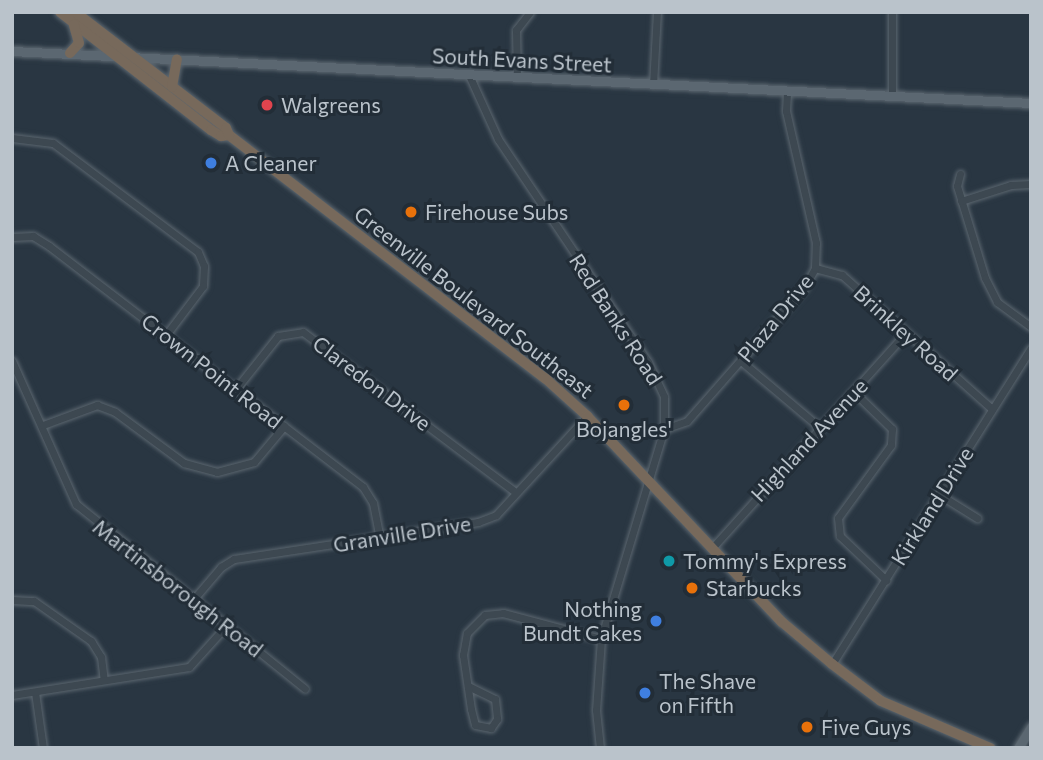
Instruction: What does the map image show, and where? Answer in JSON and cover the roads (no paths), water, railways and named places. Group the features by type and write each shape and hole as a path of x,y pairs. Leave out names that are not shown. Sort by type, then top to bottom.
{"highway":[{"path":"60,12 74,17 131,56 226,128 229,135"},
{"path":"70,53 80,36 74,17"},
{"name":"Greenville Boulevard Southeast","path":"74,17 116,56 211,130 221,136 229,135 545,378 587,416 782,622 832,664 881,701 990,748"},
{"path":"172,87 177,58"}],"main road":[{"name":"South Evans Street","path":"12,51 1031,103"},
{"path":"1018,748 1031,727"}],"street":[{"path":"517,78 516,30 530,12"},
{"path":"653,85 657,12"},
{"path":"892,12 892,95"},
{"name":"Red Banks Road","path":"469,75 498,139 654,372 664,397 664,429 601,639 596,710 600,748"},
{"name":"Plaza Drive","path":"664,429 687,421 804,288 815,268 816,243 786,111 787,91"},
{"path":"12,138 54,143 198,252 204,266 203,286 166,335"},
{"path":"960,174 961,201 997,302 1031,327"},
{"path":"961,201 1011,185 1031,184"},
{"name":"Crown Point Road","path":"12,237 33,236 49,246 363,487 373,503 380,538"},
{"name":"Brinkley Road","path":"815,268 842,275 992,409"},
{"name":"Claredon Drive","path":"235,390 278,336 303,332 514,492"},
{"name":"Highland Avenue","path":"713,547 905,334"},
{"name":"Kirkland Drive","path":"832,664 1031,348"},
{"path":"741,361 819,427"},
{"name":"Martinsborough Road","path":"13,362 76,504 192,601 304,689"},
{"path":"854,392 892,429 891,445 838,518 840,536 886,580"},
{"path":"43,425 97,405 115,412 184,463 217,472 254,462 284,426"},
{"name":"Granville Drive","path":"192,601 221,567 234,559 478,522 496,515 514,492 587,416"},
{"path":"940,495 977,518"},
{"path":"12,600 34,601 91,642 101,657 104,680"},
{"path":"468,687 495,699 497,719 491,728 475,724 468,687 463,643 472,626 485,615 503,613 601,639"},
{"path":"12,695 189,667 226,626"},
{"path":"34,692 43,748"}],"place":[{"name":"Walgreens","path":"267,105"},
{"name":"A Cleaner","path":"211,163"},
{"name":"Firehouse Subs","path":"411,212"},
{"name":"Bojangles'","path":"624,405"},
{"name":"Tommy's Express","path":"669,561"},
{"name":"Starbucks","path":"692,588"},
{"name":"Nothing Bundt Cakes","path":"656,621"},
{"name":"The Shave on Fifth","path":"645,693"},
{"name":"Five Guys","path":"807,727"}]}
